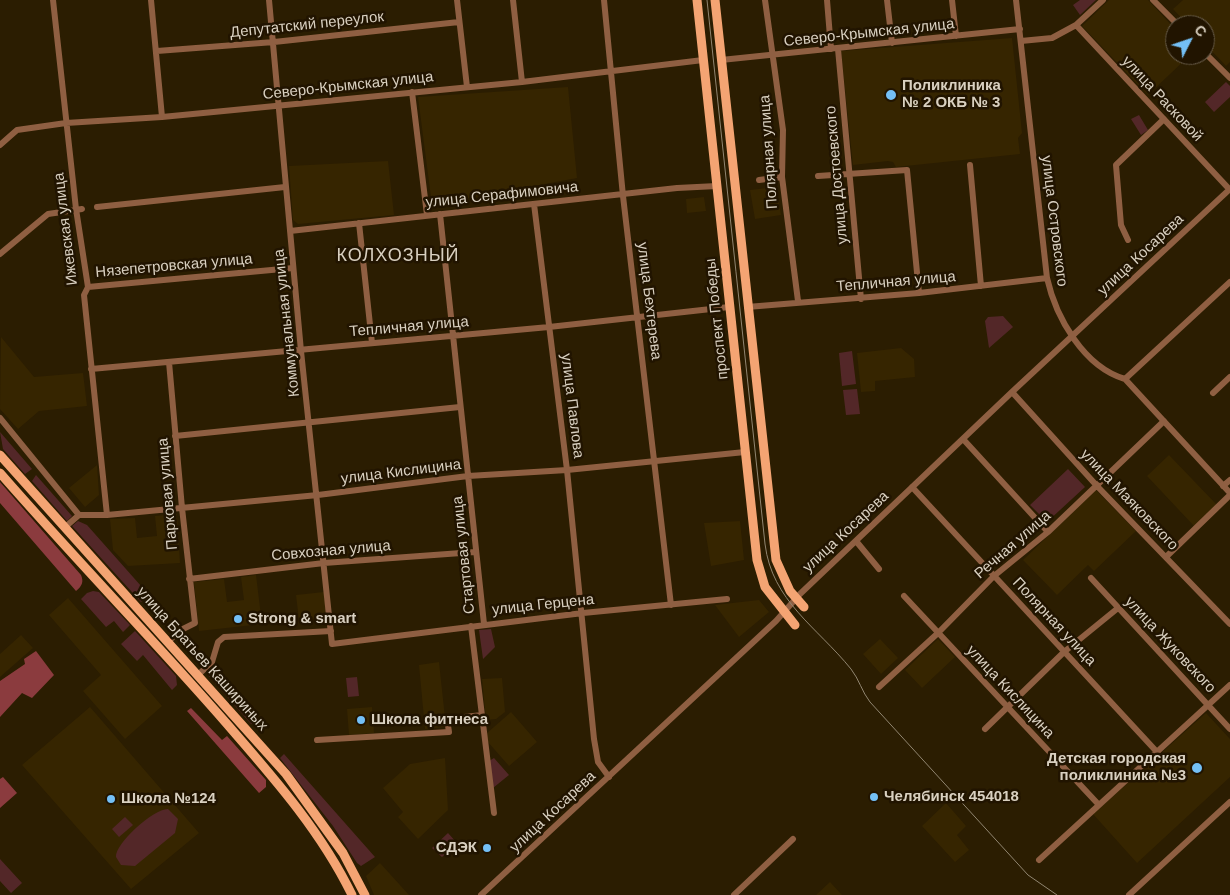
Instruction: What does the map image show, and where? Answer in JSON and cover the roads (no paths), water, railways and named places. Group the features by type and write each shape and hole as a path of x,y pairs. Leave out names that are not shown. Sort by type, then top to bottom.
{"main road":[{"name":"проспект Победы","path":"697,0 759,572 770,595 794,625"},
{"name":"проспект Победы","path":"715,0 776,560 786,583 804,607"},
{"name":"улица Братьев Кашириных","path":"1,455 64,528 169,640 286,774 309,803 343,853 365,895"},
{"name":"улица Братьев Кашириных","path":"0,473 188,680 277,782 317,835 352,895"}],"street":[{"name":"Ижевская улица","path":"53,0 66,123 88,287 84,295 107,515"},
{"path":"151,0 162,116"},
{"name":"Коммунальная улица","path":"269,0 285,187 332,644"},
{"path":"457,0 466,87"},
{"path":"513,0 522,82"},
{"name":"улица Бехтерева","path":"604,0 623,196 671,605"},
{"name":"Полярная улица","path":"765,0 783,130 782,177 798,301"},
{"name":"улица Достоевского","path":"826,0 835,49 860,299"},
{"path":"887,0 892,43"},
{"path":"952,0 956,36"},
{"name":"улица Островского","path":"1016,0 1047,278 1060,318 1098,365 1112,375 1125,379 1230,494"},
{"path":"1021,41 1052,38 1076,25 1103,0"},
{"path":"1154,0 1168,15"},
{"name":"Депутатский переулок","path":"157,51 274,42 459,22"},
{"name":"улица Расковой","path":"1076,25 1230,190"},
{"name":"Северо-Крымская улица","path":"721,60 1020,29"},
{"name":"Северо-Крымская улица","path":"0,145 17,130 66,123 279,106 522,82 610,73 703,60"},
{"path":"1215,63 1230,78"},
{"path":"412,92 427,216"},
{"path":"1128,240 1121,225 1116,165 1164,119"},
{"path":"970,165 981,286"},
{"path":"818,176 907,170 919,293"},
{"path":"759,180 782,177"},
{"name":"улица Серафимовича","path":"290,230 623,196 677,188 717,186"},
{"path":"97,207 285,187"},
{"name":"улица Косарева","path":"482,895 783,612 1012,392 1230,190"},
{"name":"улица Павлова","path":"534,204 568,470 594,739 598,762 609,777"},
{"path":"0,254 48,214 79,209"},
{"name":"Стартовая улица","path":"440,214 484,624"},
{"path":"359,223 372,343"},
{"name":"Нязепетровская улица","path":"88,287 293,268"},
{"name":"Тепличная улица","path":"747,306 798,301 860,299 1047,278"},
{"path":"1125,379 1230,282"},
{"name":"Тепличная улица","path":"91,369 549,327 729,307"},
{"name":"Парковая улица","path":"169,362 189,579 195,623 179,631 169,640"},
{"path":"1213,393 1230,377"},
{"name":"улица Маяковского","path":"1012,392 1097,486 1167,556 1230,624"},
{"path":"176,436 460,407"},
{"path":"0,418 79,515 64,528"},
{"name":"Речная улица","path":"879,687 938,633 994,576 1048,532 1164,421"},
{"path":"963,439 1048,532"},
{"name":"улица Кислицина","path":"79,515 107,515 182,508 318,495 468,476 568,470 745,452"},
{"path":"1223,486 1230,480"},
{"name":"Полярная улица","path":"912,487 1157,752"},
{"path":"1167,556 1230,494"},
{"path":"856,541 879,569"},
{"name":"Совхозная улица","path":"189,579 324,563 475,552"},
{"name":"улица Жуковского","path":"1091,578 1230,729"},
{"name":"улица Кислицина","path":"904,596 1099,805"},
{"name":"улица Герцена","path":"332,644 484,624 727,599"},
{"path":"985,729 1064,652 1118,608"},
{"name":"Стартовая улица","path":"470,626 494,813"},
{"path":"199,674 212,662 218,642 224,637 332,631"},
{"path":"1039,860 1230,685"},
{"path":"317,740 449,732 447,719 482,715"},
{"path":"1128,895 1230,802"},
{"path":"734,895 793,839"}],"tram line":[{"path":"707,0 765,544 769,564 786,598 851,669 870,702 1028,875 1057,895"}],"place":[{"name":"Поликлиника № 2 ОКБ № 3","path":"891,95"},
{"name":"Strong & smart","path":"238,619"},
{"name":"Школа фитнеса","path":"361,720"},
{"name":"Детская городская поликлиника №3","path":"1197,768"},
{"name":"Челябинск 454018","path":"874,797"},
{"name":"Школа №124","path":"111,799"},
{"name":"СДЭК","path":"487,848"}],"district":[{"name":"КОЛХОЗНЫЙ","path":"398,256"}]}
